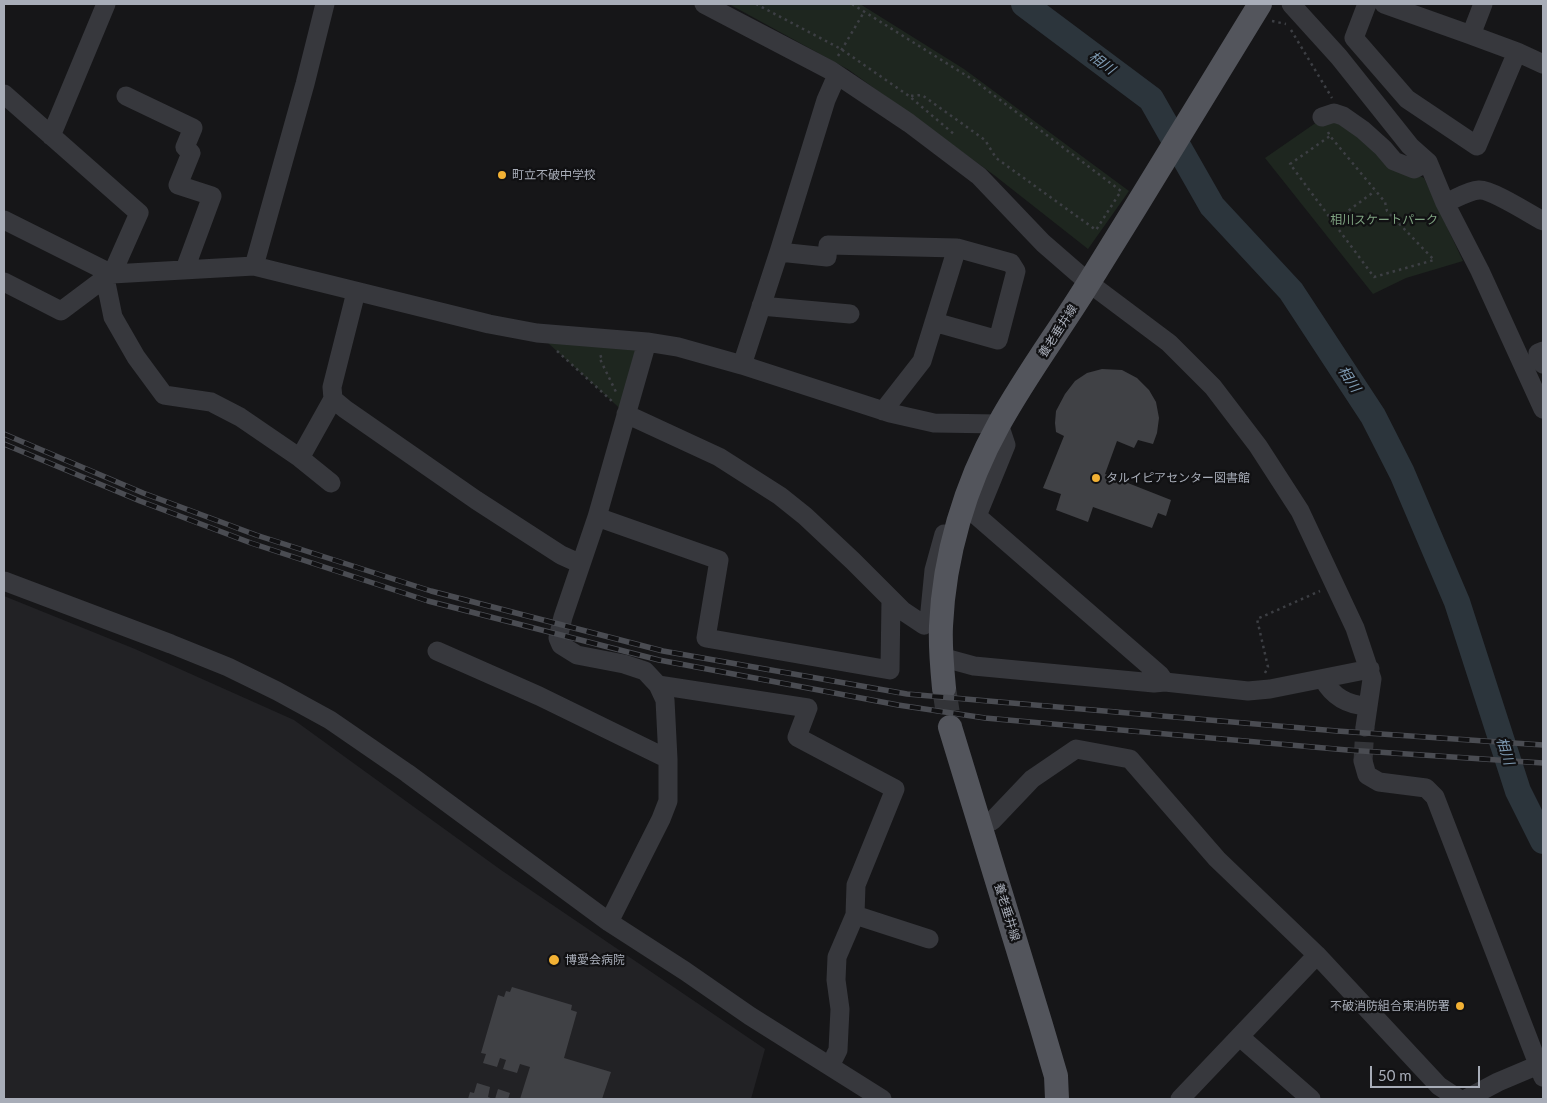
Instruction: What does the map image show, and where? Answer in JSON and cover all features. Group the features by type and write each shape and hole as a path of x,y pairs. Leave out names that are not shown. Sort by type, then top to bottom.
{"main road":[{"name":"養老垂井線","path":"944,688 941,627 944,591 957,526 983,456 999,424 1260,13"},
{"name":"養老垂井線","path":"950,727 1056,1076 1057,1099"}],"street":[{"path":"51,136 106,4"},
{"path":"254,266 305,84 325,4"},
{"path":"704,4 837,75 909,123 979,176 1043,243 1089,283 1169,343 1213,387 1258,446 1300,511 1355,628 1372,679 1365,727"},
{"path":"1291,4 1339,57 1410,146 1428,162 1445,203 1480,270 1543,409"},
{"path":"1367,4 1354,38 1407,99 1477,146 1517,52"},
{"path":"1384,4 1517,52 1543,64"},
{"path":"1471,35 1483,4"},
{"path":"742,365 826,100 837,75"},
{"path":"4,94 139,213 109,276 61,311 4,282"},
{"path":"126,96 193,128 185,148 191,153 178,185 212,196 185,269"},
{"path":"1329,116 1343,116 1363,130 1401,166 1414,170 1428,162"},
{"path":"1445,203 1480,190 1495,195 1543,222"},
{"path":"4,220 109,276 185,269 254,266 489,324 537,333 647,342 678,347 742,365 883,411 934,423 999,424 1006,445 977,516 1160,675 1165,682"},
{"path":"779,252 827,257 828,245 957,248 1011,263 1016,271 998,340 934,322"},
{"path":"883,411 922,362 957,248"},
{"path":"109,276 113,317 136,357 164,395 211,402 240,418 300,458 332,483"},
{"path":"300,458 333,399 332,387 356,292"},
{"path":"761,306 850,314"},
{"path":"609,922 661,819 668,801 665,700 658,685 645,671 624,664 578,655 561,644 558,638 597,516 647,342"},
{"path":"1543,351 1538,353 1543,364"},
{"path":"333,399 476,500 561,555 581,564"},
{"path":"626,414 719,457 780,496 805,516 904,611 924,625 929,621 934,570 948,517"},
{"path":"597,516 719,560 706,638 890,670 892,599"},
{"path":"4,581 228,667 330,720 407,773 609,922 750,1016 882,1099"},
{"path":"437,651 539,696 668,759"},
{"path":"941,657 974,666 1248,691 1323,680 1370,669"},
{"path":"1323,680 1328,688 1346,702 1352,705 1367,706"},
{"path":"658,685 808,708 798,736 895,789 856,885 855,915 837,957 836,980 840,1009 838,1050 830,1066"},
{"path":"992,821 1032,779 1076,749 1130,759 1217,859 1317,956 1439,1086 1459,1099"},
{"path":"1363,760 1367,775 1379,782 1426,788 1435,797 1541,1068 1498,1082 1466,1099"},
{"path":"855,915 929,939"},
{"path":"1180,1099 1317,956"},
{"path":"1240,1037 1311,1099"}],"path":[{"path":"756,4 842,50 909,96 922,95 985,140 996,158 1096,230 1121,191 974,81 852,4"},
{"path":"842,50 864,12"},
{"path":"1260,13 1287,25 1334,102 1329,116 1330,136 1385,202 1387,211 1434,260 1374,277 1290,164 1330,136"},
{"path":"1333,222 1375,191"},
{"path":"537,333 626,414"},
{"path":"609,354 599,357 626,414"},
{"path":"1266,689 1264,675 1268,667 1257,619 1324,590"}],"shaded area":[{"path":"4,596 135,649 294,720 501,870 765,1049 751,1099 4,1099"}],"green space":[{"path":"729,4 860,4 964,69 1129,191 1088,249 994,175 849,70"},
{"name":"相川スケートパーク","path":"1317,122 1341,123 1393,163 1424,178 1463,261 1406,278 1373,294 1265,158"},
{"path":"537,333 647,342 626,414"}],"building":[{"path":"1102,369 1122,370 1137,378 1149,390 1156,402 1159,418 1153,444 1138,440 1134,448 1117,441 1105,474 1171,500 1166,516 1158,513 1152,528 1093,507 1088,522 1056,510 1061,494 1043,488 1064,436 1056,432 1056,411 1075,381 1087,373"},
{"path":"512,987 572,1005 571,1010 577,1012 564,1058 611,1072 602,1099 520,1099 530,1067 520,1064 517,1073 503,1069 506,1060 500,1058 497,1067 483,1063 486,1054 481,1053 498,995 504,997 506,991 510,992"},
{"path":"477,1083 490,1087 488,1097 493,1099 468,1099 470,1092 474,1093"},
{"path":"498,1089 510,1093 508,1099 495,1099"}],"waterway":[{"name":"相川","path":"1024,4 1151,99 1212,206 1291,291 1373,416 1402,473 1457,602 1518,791 1543,841"}],"tunnel":[{"path":"944,688 950,727"},
{"path":"1363,761 1365,727"}],"railway":[{"path":"4,434 143,493 256,535 431,591 663,651 907,694 1337,731 1543,745"},
{"path":"4,444 140,501 251,543 428,601 659,660 898,705 985,718 1347,750 1543,763"}],"place":[{"name":"町立不破中学校","path":"502,175"},
{"name":"タルイピアセンター図書館","path":"1096,478"},
{"name":"博愛会病院","path":"554,960"},
{"name":"不破消防組合東消防署","path":"1460,1006"}]}
